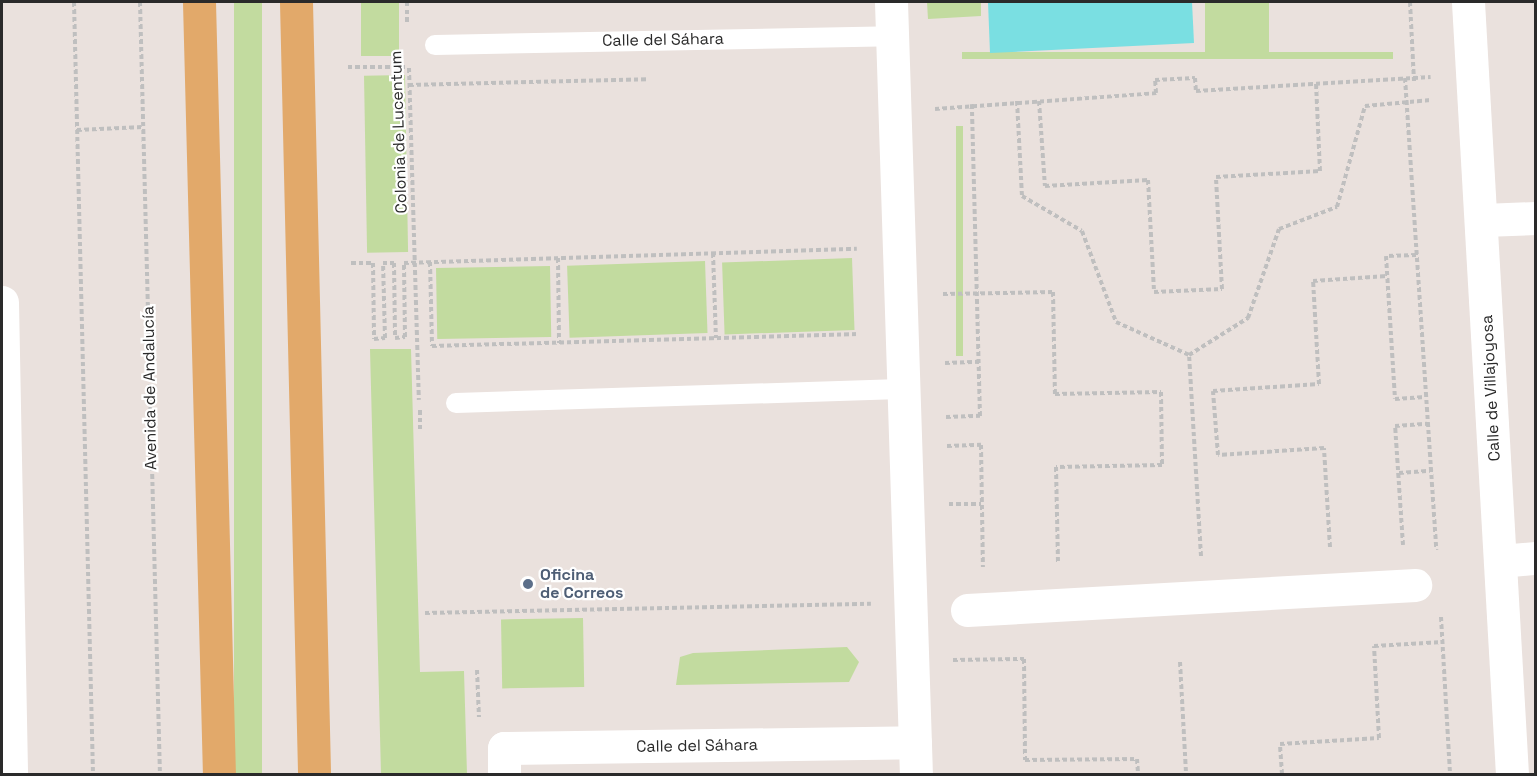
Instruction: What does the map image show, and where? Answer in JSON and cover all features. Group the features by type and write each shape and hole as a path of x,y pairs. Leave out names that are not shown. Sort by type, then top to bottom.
{"main road":[{"path":"199,2 219,774"},
{"path":"296,2 314,774"}],"street":[{"path":"891,2 901,389 916,774"},
{"name":"Calle de Villajoyosa","path":"1468,2 1483,220 1512,774"},
{"path":"1483,220 1536,218"},
{"path":"2,302 11,774"},
{"path":"1500,561 1536,558"},
{"path":"967,610 1426,573"},
{"name":"Calle del Sáhara","path":"504,774 504,748 915,742"}],"lane":[{"name":"Calle del Sáhara","path":"435,45 892,36"},
{"path":"456,403 901,389"}],"path":[{"path":"74,2 93,774"},
{"name":"Avenida de Andalucía","path":"140,2 160,774"},
{"name":"Colonia de Lucentum","path":"406,2 408,34"},
{"path":"1410,2 1414,80"},
{"name":"Colonia de Lucentum","path":"408,56 420,429"},
{"path":"348,67 409,67"},
{"path":"926,109 1156,93 1155,80 1195,78 1196,91 1316,82 1405,78 1414,80 1435,77"},
{"path":"1405,78 1430,471 1426,573"},
{"path":"409,85 657,79"},
{"path":"1039,100 1045,186 1148,180 1154,292 1222,289 1216,177 1320,171 1316,82"},
{"path":"1189,355 1248,318 1279,229 1337,207 1365,106 1474,94"},
{"path":"1017,101 1022,196 1082,231 1116,322 1189,355"},
{"path":"946,417 980,416 972,104"},
{"path":"77,130 143,127"},
{"path":"351,263 373,264 374,339 385,338 383,264 394,263 395,338 405,338 405,263 850,249"},
{"path":"713,253 716,338"},
{"path":"1416,255 1386,256 1387,276 1395,399 1425,397"},
{"path":"558,258 559,343"},
{"path":"430,262 432,346 862,334"},
{"path":"1341,553 1331,553 1324,448 1218,455 1213,391 1319,384 1313,281 1387,276"},
{"path":"942,294 1053,292 1055,394 1161,392 1162,465 1056,467 1058,570 1047,571"},
{"path":"1189,355 1201,560"},
{"path":"944,363 979,362"},
{"path":"1393,549 1404,549 1395,426 1426,424"},
{"path":"946,446 981,445 983,571 993,571"},
{"path":"1399,473 1430,471"},
{"path":"948,504 981,504"},
{"path":"425,613 871,604"},
{"path":"1441,607 1450,774"},
{"path":"1282,774 1280,744 1379,738 1374,646 1443,642"},
{"path":"952,660 1024,659 1025,760 1137,759 1138,774"},
{"path":"1180,662 1186,774"},
{"path":"477,670 478,701"}],"green space":[{"path":"234,2 262,2 262,774 234,774"},
{"path":"361,2 399,2 399,56 361,56"},
{"path":"927,2 981,2 981,16 928,19"},
{"path":"1205,2 1269,2 1269,58 1205,58"},
{"path":"962,52 1393,52 1393,59 962,59"},
{"path":"405,75 408,252 367,253 364,76"},
{"path":"956,126 963,126 963,356 956,356"},
{"path":"852,258 855,330 725,334 722,263"},
{"path":"705,261 708,333 570,338 567,266"},
{"path":"550,266 551,337 437,339 436,268"},
{"path":"370,349 411,349 420,672 464,671 467,774 381,774"},
{"path":"583,618 584,687 502,688 501,619"},
{"path":"847,647 859,662 849,682 676,685 680,657 693,653"}],"water":[{"path":"988,2 1192,2 1194,43 990,53"}],"place":[{"name":"Oficina de Correos","path":"528,584"}]}
